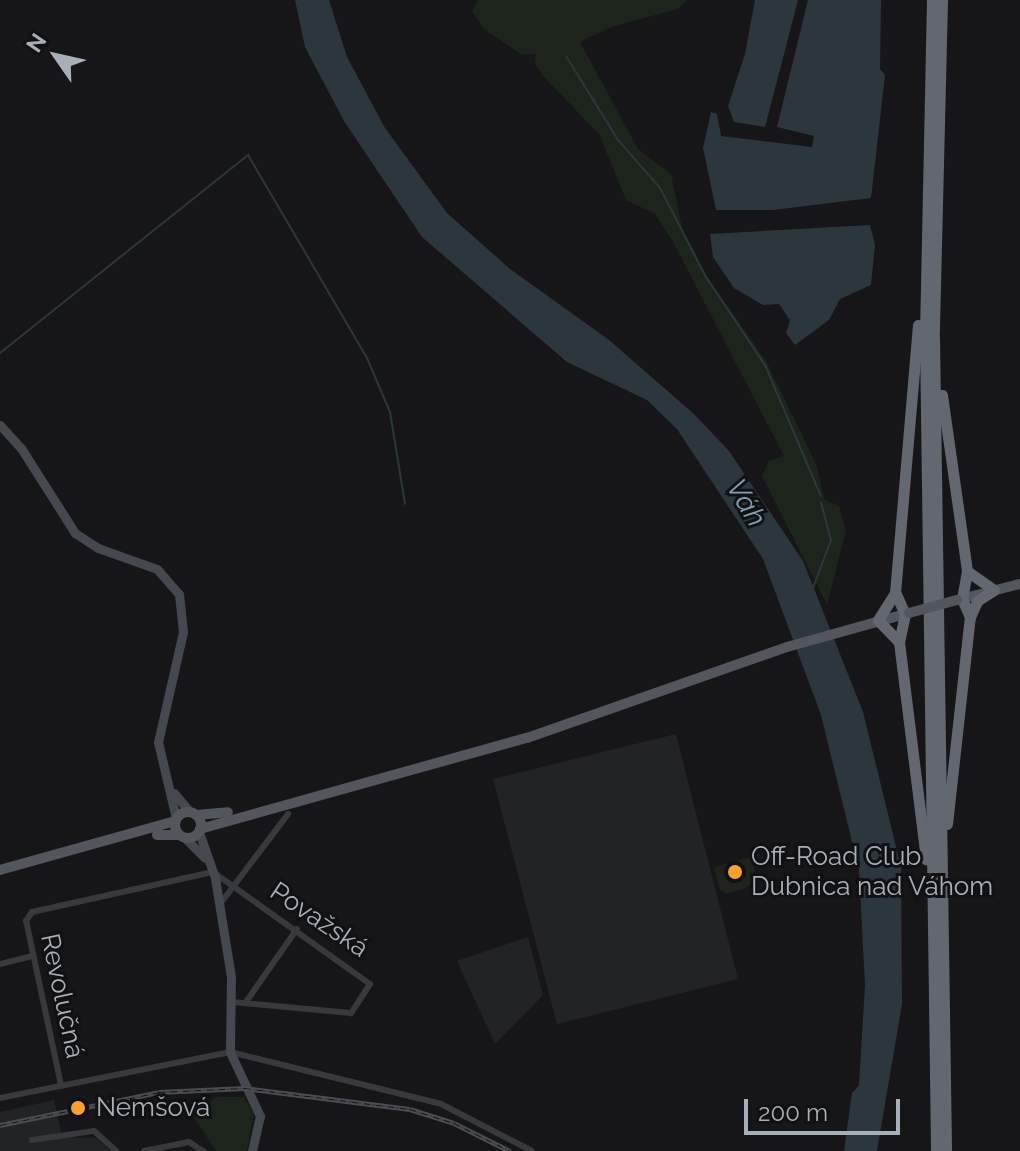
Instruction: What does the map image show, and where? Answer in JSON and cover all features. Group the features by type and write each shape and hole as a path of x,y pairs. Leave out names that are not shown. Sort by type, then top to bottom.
{"highway":[{"path":"932,0 925,277 936,1151"},
{"path":"942,0 934,338 946,1151"},
{"path":"899,642 876,621 895,593 925,277"},
{"path":"934,338 967,571 959,599 970,617"},
{"path":"942,843 970,617 977,601 994,590 967,571"},
{"path":"895,593 907,613 899,642 933,913"}],"main road":[{"path":"0,425 21,448 75,533 98,548 157,569 178,590 183,632 158,736 165,780 182,837 212,869"},
{"path":"38,861 182,837 527,738 876,621 1018,585"},
{"path":"165,780 193,813 212,869 233,1002 230,1052 260,1116 252,1151"},
{"path":"0,870 193,813 359,784"}],"street":[{"path":"220,905 288,814"},
{"name":"Považská","path":"212,869 232,886 367,977 369,990 351,1013 246,1002"},
{"name":"Revolučná","path":"61,1085 27,915 212,869"},
{"path":"233,1002 246,1002 297,929"},
{"path":"0,964 33,956"},
{"path":"0,1098 230,1052 441,1104 532,1151"},
{"path":"32,1140 94,1131 116,1151"},
{"path":"144,1151 189,1142 203,1151"}],"shaded area":[{"path":"478,0 687,0 678,9 611,27 580,42 638,149 671,174 682,228 706,275 766,361 816,464 825,500 839,506 846,530 827,605 762,476 769,461 784,456 672,240 655,214 626,200 599,134 543,76 535,64 536,54 522,55 484,29 472,11"},
{"path":"676,734 738,979 557,1024 493,779"},
{"name":"Off-Road Club Dubnica nad Váhom","path":"751,857 756,878 746,888 726,894 720,890 714,867"},
{"path":"528,937 543,995 495,1044 457,961"},
{"path":"217,1097 244,1097 254,1113 247,1151 216,1151 197,1122 193,1113"},
{"path":"54,1100 62,1137 96,1138 110,1151 0,1151 0,1112"}],"water":[{"name":"Váh","path":"295,0 329,0 347,57 385,128 447,213 510,269 609,340 694,414 729,451 803,561 863,712 901,867 902,1004 877,1151 844,1151 852,1093 859,1085 865,985 859,870 821,715 763,559 677,429 647,400 567,362 422,237 344,121 305,47"},
{"path":"755,0 798,0 765,127 734,122 728,106 745,54"},
{"path":"808,0 881,0 880,69 885,75 871,198 773,210 716,210 703,148 711,112 717,114 721,136 812,147 814,136 777,127"},
{"path":"870,225 875,245 871,285 840,299 829,320 795,345 786,333 790,320 779,304 763,305 734,288 713,257 710,234"}],"waterway":[{"path":"566,56 618,140 660,188 706,277 765,365 821,496"},
{"path":"0,353 248,155 367,358 390,412 405,504"},
{"path":"813,588 831,540 821,502"}],"railway":[{"path":"0,1125 159,1092 245,1088 410,1109 454,1123 510,1151"}],"place":[{"name":"Off-Road Club Dubnica nad Váhom","path":"735,872"},
{"name":"Nemšová","path":"78,1108"}]}
